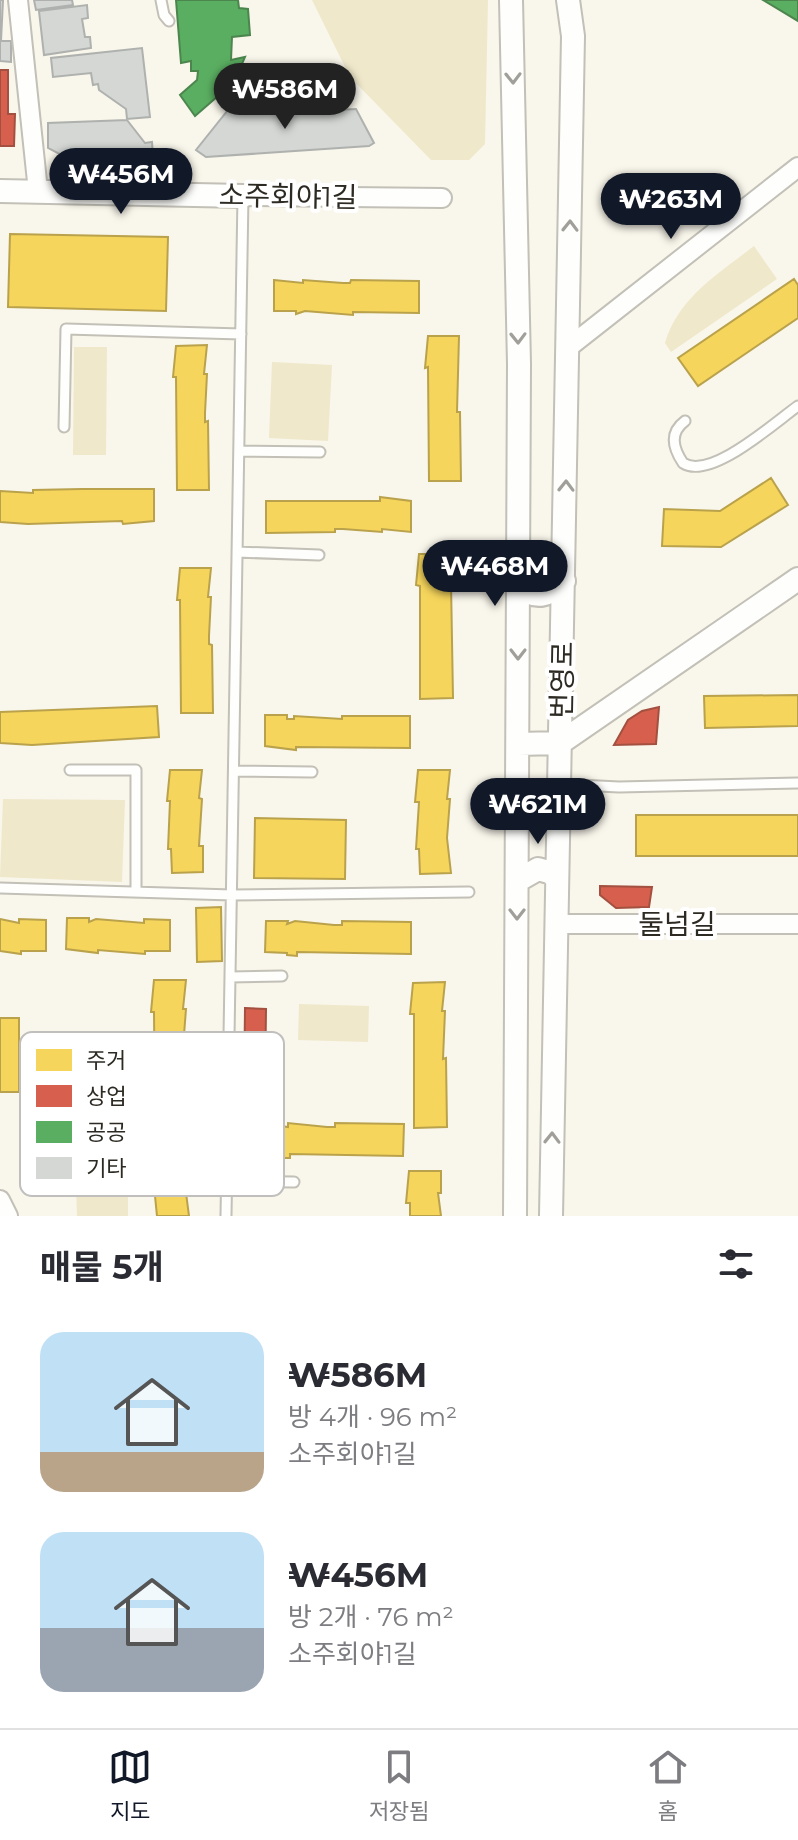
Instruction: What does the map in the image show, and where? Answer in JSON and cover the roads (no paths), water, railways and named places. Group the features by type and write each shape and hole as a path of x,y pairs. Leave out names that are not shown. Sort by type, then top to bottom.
{"street":[{"path":"18,0 38,191"},
{"name":"번영로","path":"511,0 519,364 515,1216"},
{"name":"번영로","path":"551,1216 569,347 573,36 568,0"},
{"path":"569,347 798,167"},
{"name":"소주회야1길","path":"0,191 442,198"},
{"path":"518,744 560,743 798,579"},
{"path":"519,585 530,594 539,596 554,591 564,581"},
{"path":"517,881 538,869 548,871 557,880"},
{"name":"둘넘길","path":"556,924 798,924"},
{"path":"0,1200 8,1216"}],"lane":[{"path":"161,0 164,15 169,21"},
{"path":"229,1032 243,196"},
{"path":"64,427 66,329 241,334"},
{"path":"685,421 674,434 674,444 683,463 699,468 718,462 798,406"},
{"path":"239,451 320,452"},
{"path":"237,552 319,555"},
{"path":"70,770 136,770 136,892"},
{"path":"234,771 312,772"},
{"path":"559,784 619,787 798,783"},
{"path":"0,888 232,895 469,892"},
{"path":"230,977 282,976"},
{"path":"284,1182 294,1182"},
{"path":"226,1216 227,1196"}]}
